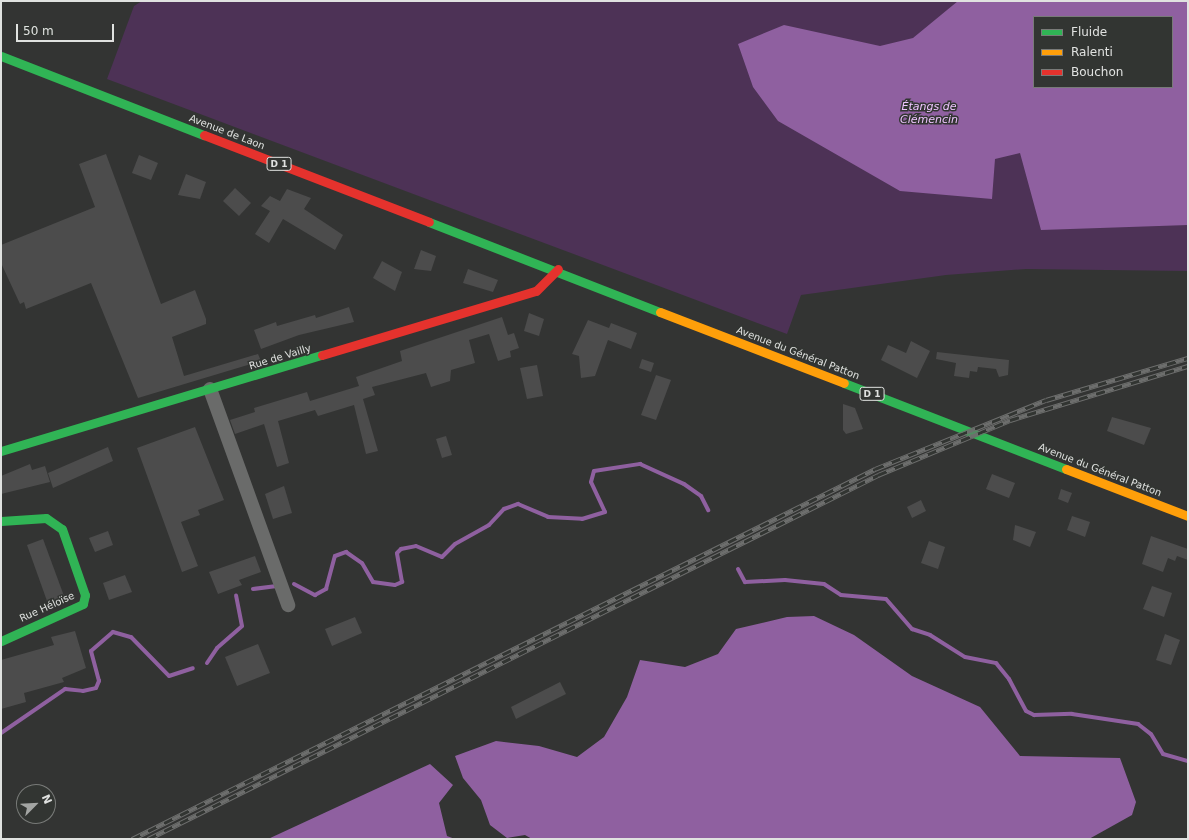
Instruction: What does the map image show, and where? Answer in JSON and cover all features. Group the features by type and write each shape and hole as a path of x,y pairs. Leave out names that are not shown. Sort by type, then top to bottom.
{"main road":[{"name":"Avenue de Laon","path":"1,56 558,269"},
{"name":"Rue de Vailly","path":"1,450 536,291 558,269"},
{"name":"Avenue du Général Patton","path":"558,269 1188,516"},
{"name":"Rue Héloïse","path":"1,521 46,518 62,529 85,595 83,604 1,641"}],"street":[{"path":"210,389 288,605"}],"shaded area":[{"path":"142,1 1188,1 1188,271 1026,269 946,275 801,295 787,334 107,79 134,6"}],"water":[{"name":"Étangs de Clémencin","path":"958,1 1188,1 1188,225 1041,230 1020,153 995,159 992,199 900,191 778,121 753,87 738,44 784,25 880,46 913,38"},
{"path":"814,616 854,635 912,676 980,707 1020,756 1120,758 1136,802 1132,815 1089,839 532,839 525,835 507,838 490,825 481,800 463,778 455,756 496,741 539,746 577,757 604,737 627,697 640,660 685,667 718,654 736,629 787,617"},
{"path":"430,764 453,785 439,803 447,836 455,839 268,839"}],"building":[{"path":"106,154 161,304 195,290 206,319 206,324 172,337 184,376 258,354 261,361 138,398 91,283 26,309 24,302 20,304 1,263 1,245 95,207 79,164"},
{"path":"139,155 158,163 151,180 132,173"},
{"path":"186,174 206,182 200,199 178,195"},
{"path":"235,188 251,203 239,216 223,201"},
{"path":"287,189 311,198 304,209 343,235 335,250 283,219 269,243 255,234 270,211 261,206 270,196 280,201"},
{"path":"421,250 436,256 431,271 414,269"},
{"path":"382,261 402,272 395,291 373,278"},
{"path":"468,269 498,280 493,292 463,283"},
{"path":"349,307 354,322 299,335 261,349 254,330 276,322 277,326 315,315 316,318"},
{"path":"529,313 544,319 539,336 524,331"},
{"path":"502,317 508,335 514,333 519,348 510,351 511,357 498,361 489,334 469,340 475,363 451,370 450,381 431,387 426,373 372,387 375,395 363,399 378,451 366,454 354,405 318,416 315,410 278,421 289,463 277,467 264,424 235,434 230,420 255,412 254,408 307,392 310,401 359,386 356,377 402,361 400,351"},
{"path":"588,320 609,328 611,323 637,333 631,349 608,340 595,376 581,378 579,356 572,354"},
{"path":"911,341 930,351 917,378 881,360 888,345 906,353"},
{"path":"937,352 1009,360 1008,375 999,377 996,369 978,367 977,372 970,371 969,378 954,376 956,363 936,359"},
{"path":"642,359 654,363 651,372 639,368"},
{"path":"537,365 543,396 527,399 520,368"},
{"path":"656,375 671,380 656,420 641,415"},
{"path":"843,404 855,408 863,429 846,434 843,430"},
{"path":"1112,417 1151,428 1144,445 1107,431"},
{"path":"195,427 224,500 198,510 200,515 181,522 198,566 182,572 137,448"},
{"path":"446,436 452,455 442,458 436,439"},
{"path":"108,447 113,461 53,488 48,473"},
{"path":"30,464 32,470 45,466 50,482 1,494 1,476"},
{"path":"992,474 1015,483 1009,498 986,489"},
{"path":"284,486 292,513 273,519 265,494"},
{"path":"1061,489 1072,493 1068,503 1058,499"},
{"path":"921,500 926,511 912,518 907,507"},
{"path":"1072,516 1090,522 1085,537 1067,530"},
{"path":"1015,525 1036,532 1030,547 1013,540"},
{"path":"108,531 113,545 95,552 89,538"},
{"path":"1151,536 1188,549 1188,560 1177,556 1175,561 1168,558 1163,572 1142,564"},
{"path":"43,539 64,596 52,601 47,601 27,545"},
{"path":"929,541 945,547 938,569 921,563"},
{"path":"255,556 261,572 239,580 242,585 218,594 209,572"},
{"path":"125,575 132,592 109,600 103,583"},
{"path":"1152,586 1172,593 1164,617 1143,609"},
{"path":"355,617 362,633 332,646 325,629"},
{"path":"75,631 86,668 62,678 64,682 24,693 26,702 1,709 1,660 54,645 51,637"},
{"path":"1165,634 1180,640 1171,665 1156,660"},
{"path":"258,644 270,673 237,686 225,657"},
{"path":"560,682 566,694 516,719 511,707"}],"waterway":[{"path":"294,584 315,595 326,589 335,556 346,552 362,563 373,582 395,585 402,582 397,553 401,549 416,546 442,557 455,544 489,525 504,509 518,504 548,517 582,519 605,512 591,482 594,471 640,464 684,484 701,496 708,510"},
{"path":"738,569 745,582 785,580 824,584 841,595 886,599 912,629 930,635 965,657 996,663 1009,679 1026,711 1034,715 1072,714 1138,724 1151,734 1163,754 1188,761"},
{"path":"253,589 277,586"},
{"path":"207,663 217,648 242,626 236,596"},
{"path":"1,733 65,689 83,691 96,688 99,681 91,651 113,632 131,637 169,676 193,668"}],"railway":[{"path":"132,839 875,469 1046,400 1188,358"},
{"path":"148,839 878,475 1010,420 1188,366"}],"traffic: fast":[{"path":"1,56 204,135"},
{"path":"429,222 660,312"},
{"path":"1,451 322,355"},
{"path":"844,383 1066,469"},
{"path":"1,521 46,518 62,529 85,595 83,604 1,641"}],"traffic: slow":[{"path":"660,312 844,383"},
{"path":"1066,469 1188,516"}],"traffic: jam":[{"path":"204,135 429,222"},
{"path":"322,355 536,291 558,269"}]}
